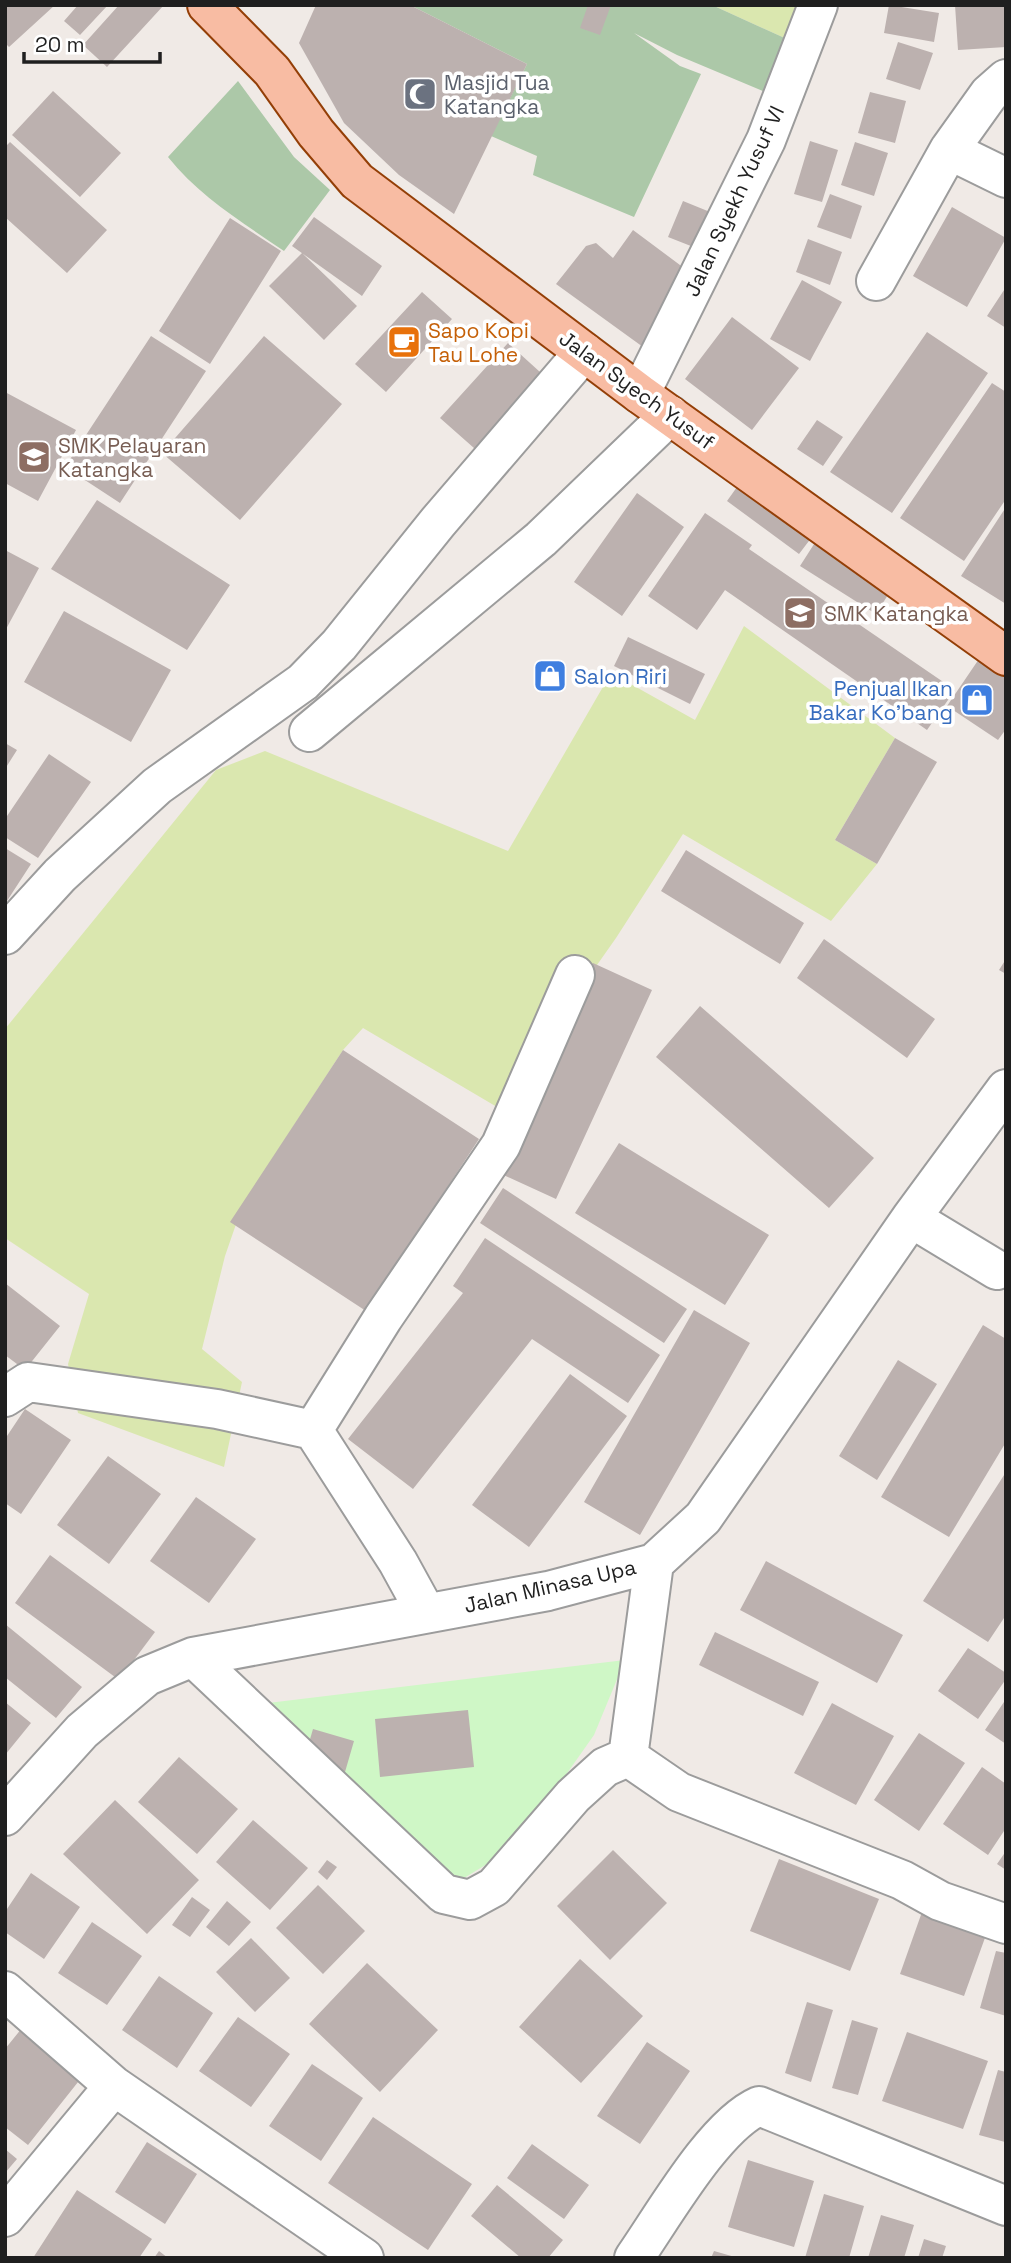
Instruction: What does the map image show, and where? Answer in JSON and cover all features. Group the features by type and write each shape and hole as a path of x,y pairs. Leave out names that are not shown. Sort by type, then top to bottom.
{"main road":[{"name":"Jalan Syech Yusuf","path":"207,5 272,71 316,134 357,181 655,404 1006,656"}],"street":[{"name":"Jalan Syekh Yusuf VI","path":"309,732 541,539 655,404 766,140 818,5"},
{"path":"876,281 948,150 989,94 1006,79"},
{"path":"948,150 1006,178"},
{"path":"5,934 60,875 157,786 303,682 339,645 438,522 584,352"},
{"path":"313,1430 383,1318 501,1145 575,975"},
{"name":"Jalan Minasa Upa","path":"5,1816 82,1731 147,1676 193,1657 548,1591 654,1563 703,1518 911,1218 1006,1089"},
{"path":"911,1218 998,1270"},
{"path":"5,1396 28,1382 217,1409 313,1430 398,1562 426,1614"},
{"path":"628,1757 654,1563"},
{"path":"193,1657 444,1894 470,1900 494,1887 573,1796 605,1768 628,1757"},
{"path":"628,1757 679,1792 902,1880 940,1901 1006,1924"},
{"path":"5,1991 114,2086 364,2258"},
{"path":"5,2217 114,2086"},
{"path":"634,2258 722,2134 741,2114 759,2106 1006,2206"}],"green space":[{"path":"410,5 712,5 789,40 770,94 677,55 634,33 680,66 701,74 634,217 533,175 537,156 491,136 527,64"},
{"path":"712,5 803,5 789,40"},
{"path":"238,81 294,157 330,190 284,251 193,184 168,157"},
{"path":"744,626 895,738 835,840 877,864 831,921 683,834 616,938 497,1107 363,1028 343,1050 243,1204 225,1256 202,1349 242,1382 224,1467 78,1413 68,1364 89,1294 5,1238 5,1029 216,770 265,751 508,851 611,673 695,720"},
{"path":"625,1660 594,1735 515,1847 451,1886 268,1703"}],"building":[{"path":"5,5 55,5 9,47 5,43"},
{"path":"78,5 108,5 80,35 64,21"},
{"path":"119,5 164,5 107,67 83,45"},
{"name":"Masjid Tua Katangka","path":"316,5 410,5 527,64 454,214 399,175 344,123 299,43"},
{"path":"588,5 611,5 600,35 580,28"},
{"path":"889,5 939,13 934,42 884,33"},
{"path":"955,5 1006,5 1006,47 958,50"},
{"path":"898,42 933,53 920,90 886,79"},
{"path":"53,91 121,153 80,197 12,135"},
{"path":"870,92 906,101 895,143 858,133"},
{"path":"810,141 838,150 822,202 794,194"},
{"path":"10,142 107,230 67,273 5,217 5,147"},
{"path":"855,142 888,153 874,196 841,185"},
{"path":"830,194 862,206 851,239 817,227"},
{"path":"683,201 715,214 701,250 668,237"},
{"path":"952,207 1006,238 967,307 913,276"},
{"path":"314,217 382,266 362,296 292,246"},
{"path":"230,218 281,251 210,364 159,331"},
{"path":"633,230 684,268 643,347 556,284 586,246 596,243 613,258"},
{"path":"808,239 842,252 830,285 796,272"},
{"path":"302,253 357,306 324,340 269,286"},
{"path":"802,280 842,302 810,361 770,339"},
{"path":"1006,287 1006,328 987,316"},
{"name":"Sapo Kopi Tau Lohe","path":"422,292 452,319 386,392 355,364"},
{"path":"732,317 799,368 752,430 685,379"},
{"path":"927,332 988,373 892,513 830,472"},
{"path":"151,336 206,371 120,503 65,467"},
{"path":"264,336 342,404 240,520 162,453"},
{"path":"508,343 551,382 483,456 440,418"},
{"path":"992,383 1006,392 1006,499 964,561 900,518"},
{"name":"SMK Pelayaran Katangka","path":"5,392 76,430 38,501 5,483"},
{"path":"817,420 843,437 823,466 797,449"},
{"path":"742,480 815,533 799,554 727,501"},
{"path":"637,493 684,527 622,616 574,582"},
{"path":"97,500 230,585 187,650 51,569"},
{"path":"1006,507 1006,604 961,576"},
{"name":"SMK Katangka","path":"705,513 752,545 749,549 955,690 927,730 725,590 697,630 648,596"},
{"path":"816,541 891,590 876,614 800,566"},
{"path":"5,550 39,568 5,631"},
{"path":"64,611 171,670 131,742 24,682"},
{"path":"628,637 705,674 690,704 614,666"},
{"path":"981,656 1006,673 1006,729 998,740 947,706"},
{"path":"895,738 937,762 877,864 835,840"},
{"path":"5,743 17,750 5,769"},
{"path":"49,754 91,782 38,858 5,837 5,819"},
{"path":"5,848 31,864 5,904"},
{"path":"686,850 804,923 780,964 661,891"},
{"path":"824,939 935,1019 907,1058 797,978"},
{"path":"1006,959 1006,974 999,970"},
{"path":"593,963 652,990 556,1199 497,1172"},
{"path":"700,1006 874,1158 829,1208 656,1057"},
{"path":"343,1050 479,1139 366,1311 230,1222"},
{"path":"619,1143 769,1235 725,1305 575,1213"},
{"path":"503,1188 687,1309 664,1343 480,1223"},
{"path":"485,1238 660,1355 628,1403 532,1339 413,1489 348,1439 463,1293 453,1286"},
{"path":"5,1283 60,1326 25,1370 5,1355"},
{"path":"694,1310 750,1343 640,1535 584,1502"},
{"path":"983,1325 1006,1339 1006,1442 949,1537 881,1497"},
{"path":"898,1360 937,1384 877,1480 839,1456"},
{"path":"570,1374 627,1416 529,1547 472,1505"},
{"path":"25,1409 71,1440 21,1514 5,1503 5,1439"},
{"path":"108,1456 161,1494 109,1564 57,1525"},
{"path":"1006,1472 1006,1615 988,1642 923,1601"},
{"path":"196,1497 256,1539 209,1603 150,1561"},
{"path":"50,1555 155,1632 119,1680 15,1603"},
{"path":"766,1561 903,1635 877,1683 740,1610"},
{"path":"5,1624 82,1687 56,1718 5,1677"},
{"path":"715,1632 819,1682 803,1716 699,1665"},
{"path":"968,1648 1006,1673 1006,1679 978,1719 938,1691"},
{"path":"1006,1699 1006,1744 985,1730"},
{"path":"5,1702 31,1723 5,1755"},
{"path":"832,1703 894,1736 856,1805 794,1773"},
{"path":"468,1710 474,1767 380,1777 375,1719"},
{"path":"313,1729 354,1741 345,1772 304,1760"},
{"path":"919,1733 965,1763 919,1831 874,1800"},
{"path":"179,1757 238,1809 197,1854 138,1802"},
{"path":"982,1767 1006,1784 1006,1828 988,1855 943,1824"},
{"path":"115,1800 199,1880 147,1934 63,1854"},
{"path":"253,1820 308,1868 270,1910 216,1862"},
{"path":"613,1850 667,1903 610,1960 557,1906"},
{"path":"1006,1851 1006,1870 997,1864"},
{"path":"779,1859 879,1899 850,1971 750,1931"},
{"path":"327,1860 337,1867 327,1880 318,1872"},
{"path":"31,1873 80,1907 44,1959 5,1932 5,1912"},
{"path":"318,1885 365,1931 323,1974 276,1928"},
{"path":"192,1897 210,1910 190,1937 172,1925"},
{"path":"227,1901 251,1922 229,1946 206,1927"},
{"path":"922,1912 986,1935 964,1996 900,1974"},
{"path":"92,1922 142,1956 107,2005 58,1973"},
{"path":"251,1938 290,1978 255,2012 216,1972"},
{"path":"996,1951 1006,1953 1006,2016 980,2008"},
{"path":"580,1959 643,2016 581,2083 519,2027"},
{"path":"367,1963 438,2030 380,2092 309,2024"},
{"path":"159,1976 213,2013 177,2068 122,2030"},
{"path":"807,2002 833,2010 811,2082 785,2073"},
{"path":"238,2017 290,2054 251,2107 199,2071"},
{"path":"852,2020 878,2028 858,2095 832,2088"},
{"path":"22,2028 82,2077 28,2145 5,2127 5,2049"},
{"path":"907,2032 988,2061 963,2129 882,2101"},
{"path":"647,2042 690,2071 640,2144 597,2116"},
{"path":"312,2064 363,2098 321,2161 269,2126"},
{"path":"998,2070 1006,2072 1005,2142 979,2135"},
{"path":"373,2117 472,2184 428,2250 328,2183"},
{"path":"147,2142 197,2174 165,2224 115,2192"},
{"path":"532,2144 589,2185 564,2219 507,2178"},
{"path":"5,2149 17,2159 5,2173"},
{"path":"748,2160 814,2181 794,2247 728,2227"},
{"path":"497,2185 563,2240 548,2258 521,2258 471,2216"},
{"path":"77,2190 152,2239 139,2258 33,2258"},
{"path":"824,2194 864,2206 849,2258 805,2258"},
{"path":"881,2215 914,2225 904,2258 868,2258"},
{"path":"924,2239 946,2246 942,2258 918,2258"},
{"path":"159,2251 168,2258 154,2258"},
{"path":"714,2251 735,2257 735,2258 711,2258"}],"place":[{"name":"Masjid Tua Katangka","path":"420,94"},
{"name":"Sapo Kopi Tau Lohe","path":"404,342"},
{"name":"SMK Pelayaran Katangka","path":"34,457"},
{"name":"SMK Katangka","path":"800,613"},
{"name":"Salon Riri","path":"550,676"},
{"name":"Penjual Ikan Bakar Ko'bang","path":"977,700"}]}
